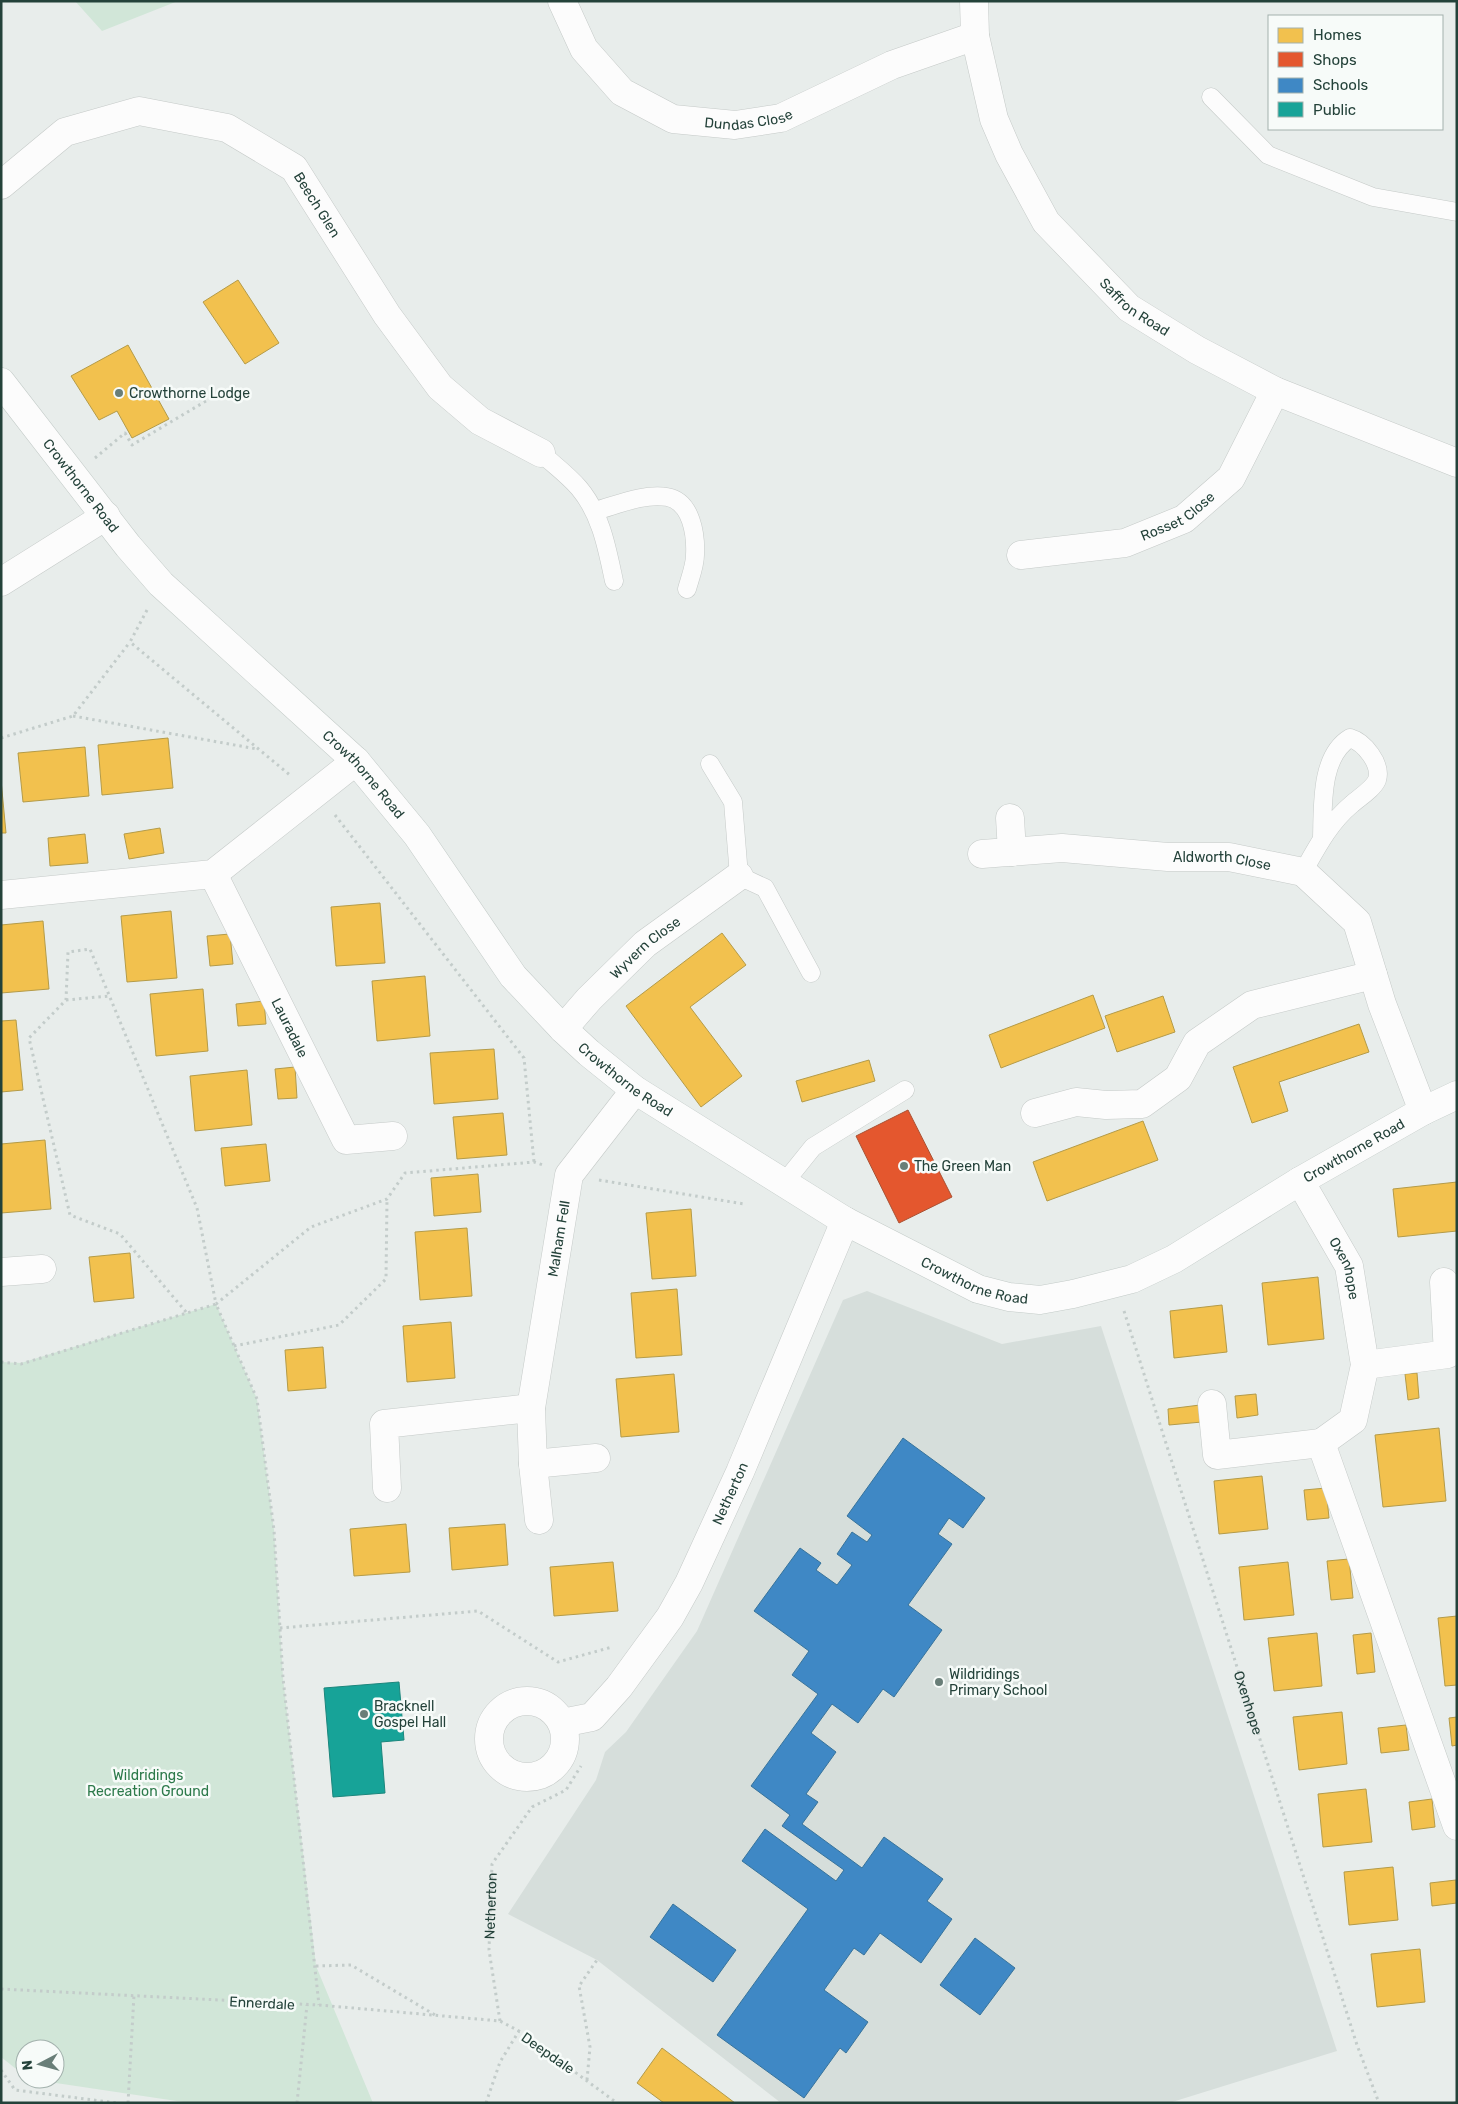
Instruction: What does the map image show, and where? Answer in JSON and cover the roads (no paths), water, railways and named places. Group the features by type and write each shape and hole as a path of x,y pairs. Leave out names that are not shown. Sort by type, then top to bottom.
{"street":[{"name":"Dundas Close","path":"562,1 584,48 622,92 673,119 735,125 781,118 892,65 975,36"},
{"name":"Saffron Road","path":"974,1 975,36 994,119 1010,154 1046,222 1129,308 1197,350 1274,392 1457,462"},
{"name":"Beech Glen","path":"1,185 65,132 139,111 227,128 294,168 387,315 440,388 480,421 541,453"},
{"name":"Crowthorne Road","path":"1,382 161,584 356,761 417,835 513,976 563,1029 635,1090 846,1221 978,1289 1009,1297 1040,1300 1132,1279 1174,1258 1300,1181 1423,1111 1457,1095"},
{"name":"Rosset Close","path":"1022,555 1125,543 1184,519 1232,478 1274,392"},
{"path":"1,582 106,516"},
{"path":"1,895 213,874 356,761"},
{"path":"1010,818 1012,852"},
{"name":"Aldworth Close","path":"982,854 1062,848 1168,857 1229,857 1303,872"},
{"path":"1303,872 1357,922 1382,1004 1423,1111"},
{"name":"Lauradale","path":"213,874 346,1140 393,1136"},
{"name":"Wyvern Close","path":"563,1029 589,999 646,944 739,876"},
{"path":"1035,1113 1076,1102 1106,1105 1142,1104 1178,1078 1197,1043 1252,1005 1373,975"},
{"name":"Malham Fell","path":"539,1520 532,1464 531,1408 569,1175 635,1090"},
{"name":"Oxenhope","path":"1212,1404 1217,1455 1321,1443 1353,1420 1365,1365 1349,1266 1300,1181"},
{"name":"Netherton","path":"562,1723 592,1717 619,1687 670,1617 689,1583 740,1472 846,1221"},
{"path":"1,1272 42,1269"},
{"path":"1365,1365 1448,1354 1444,1282"},
{"path":"386,1488 384,1424 531,1408"},
{"path":"1321,1443 1457,1826"},
{"path":"532,1464 596,1458"}],"lane":[{"path":"1211,97 1268,155 1373,198 1457,212"},
{"path":"541,453 578,488 595,511 614,581"},
{"path":"595,511 642,498 668,497 682,506 693,523 695,556 687,589"},
{"path":"1303,872 1322,838 1341,813 1375,784 1378,777 1375,763 1357,740 1350,738 1338,745 1330,762 1323,809 1322,838"},
{"path":"710,764 733,802 739,876 765,888 811,973"},
{"path":"784,1183 813,1147 905,1090"}],"place":[{"name":"Crowthorne Lodge","path":"119,393"},
{"name":"The Green Man","path":"904,1166"},
{"name":"Wildridings Primary School","path":"939,1682"},
{"name":"Bracknell Gospel Hall","path":"364,1714"}],"park label":[{"name":"Wildridings Recreation Ground","path":"148,1784"}]}
